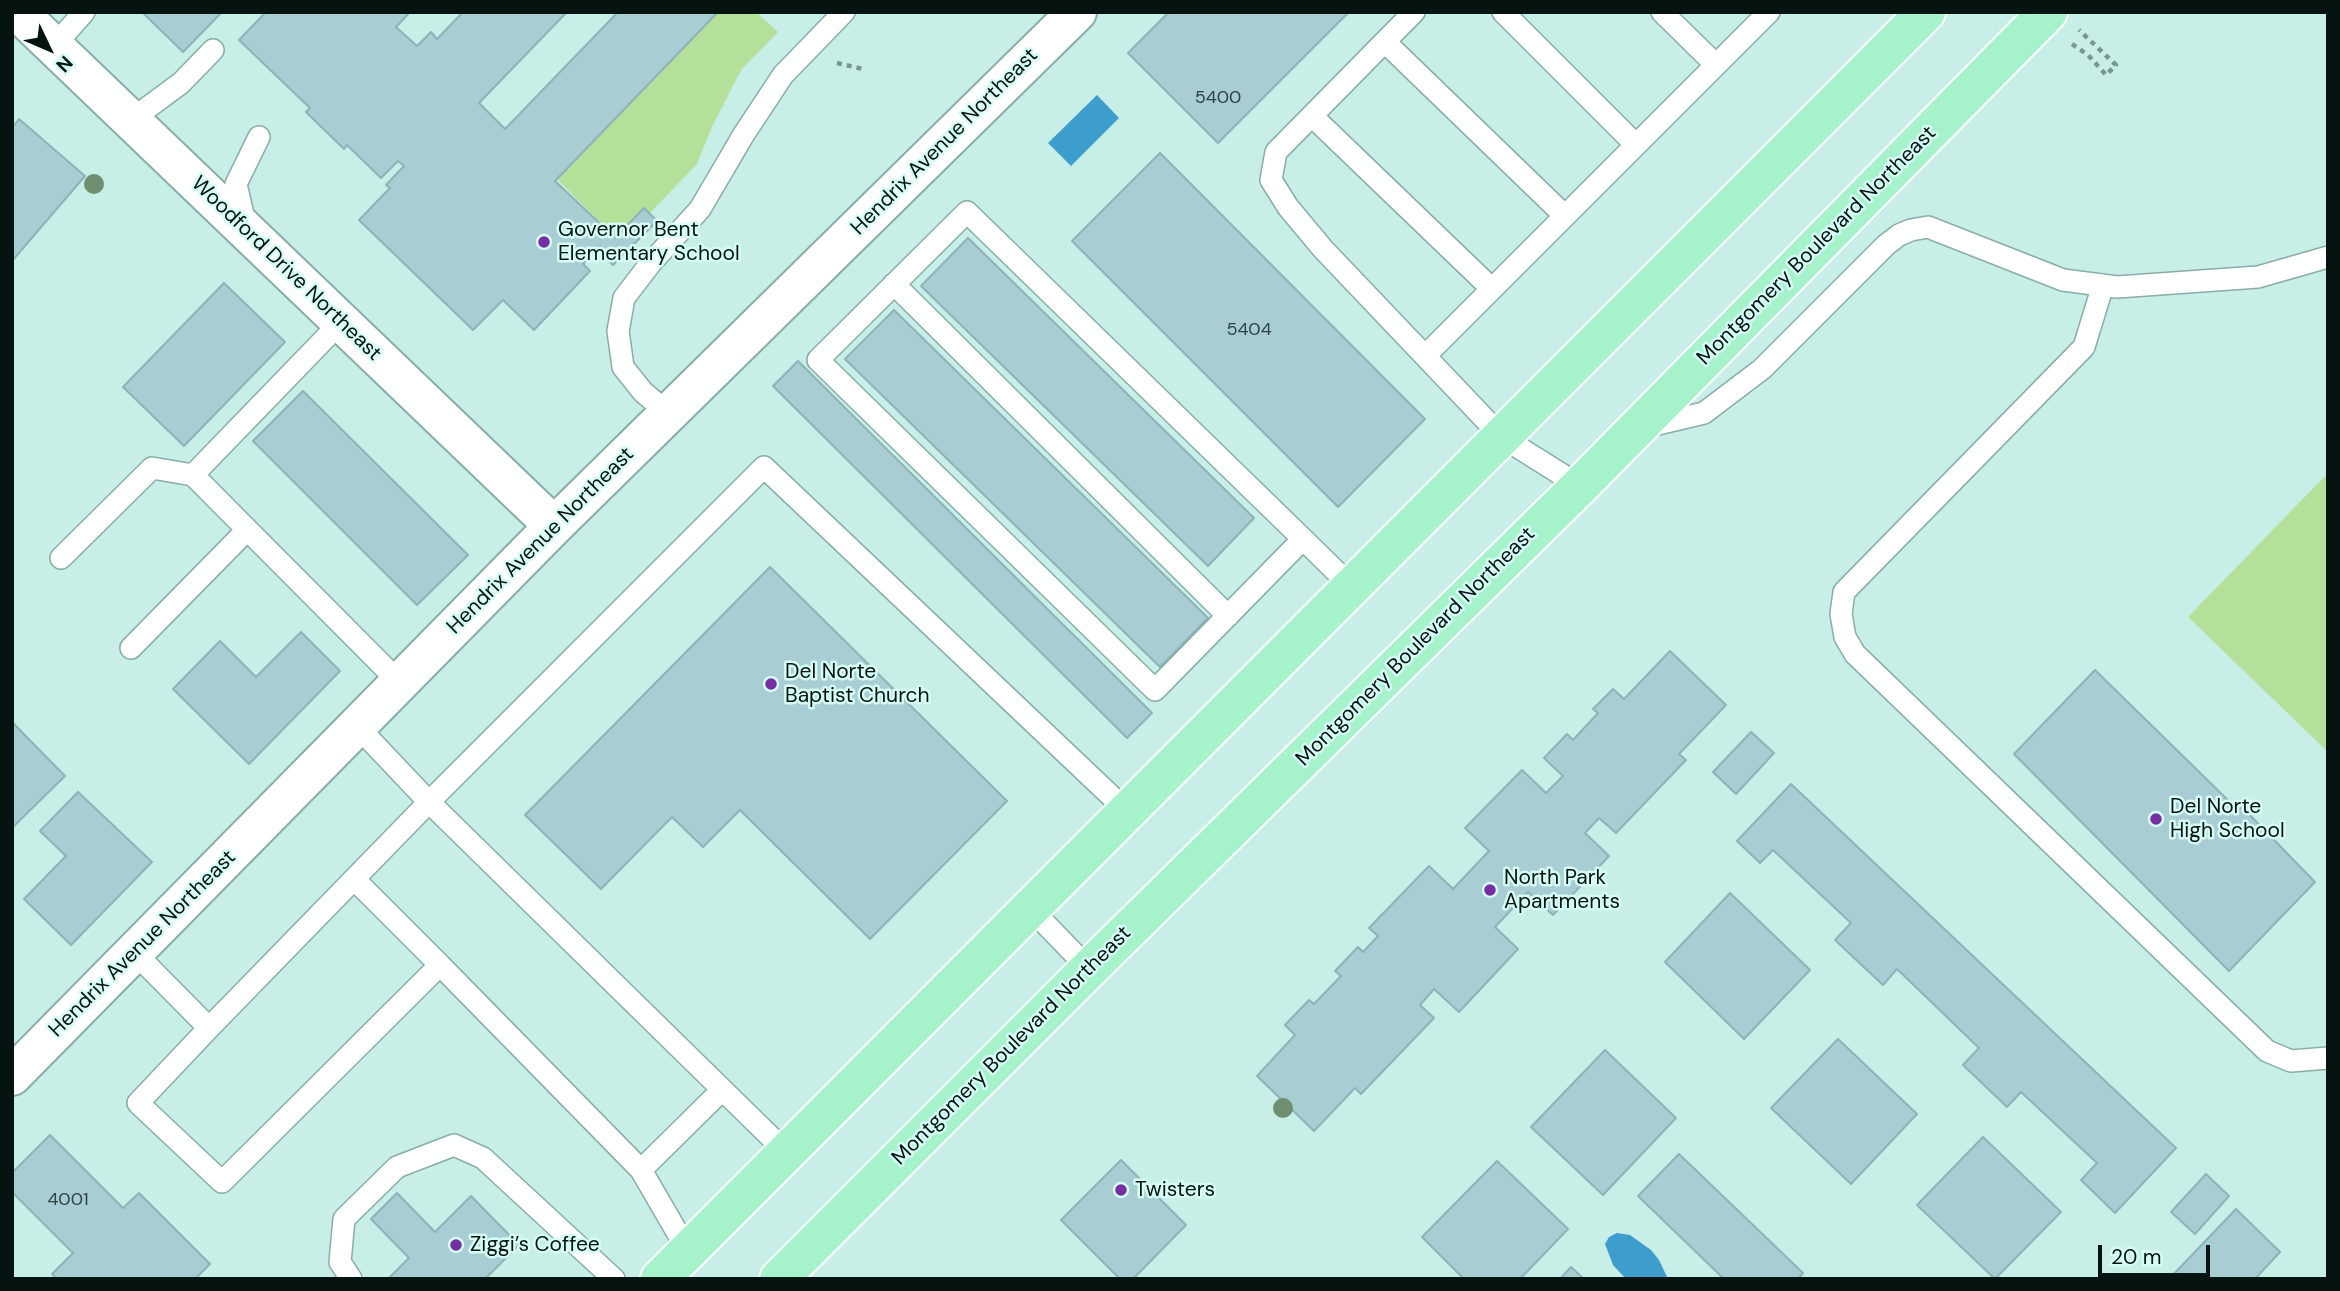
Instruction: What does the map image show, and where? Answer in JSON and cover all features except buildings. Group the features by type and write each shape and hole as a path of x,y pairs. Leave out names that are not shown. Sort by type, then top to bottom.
{"main road":[{"path":"660,1279 1926,12"},
{"name":"Montgomery Boulevard Northeast","path":"779,1279 1089,969 1580,486 2048,12"}],"street":[{"name":"Woodford Drive Northeast","path":"18,12 554,526"},
{"name":"Hendrix Avenue Northeast","path":"12,1076 554,526 1077,12"}],"lane":[{"path":"54,46 84,12"},
{"path":"669,414 643,392 624,367 618,331 624,298 650,264 700,209 783,75 844,12"},
{"path":"1414,12 1276,152 1271,180 1288,207 1322,249 1502,437 1580,486"},
{"path":"1503,12 1636,145"},
{"path":"1662,12 1716,65"},
{"path":"1424,356 1769,12"},
{"path":"1385,43 1565,216"},
{"path":"131,120 181,83 214,50"},
{"path":"1312,117 1492,289"},
{"path":"247,231 236,184 259,137"},
{"path":"1303,539 1155,690 818,360 967,212 1303,539 1353,588"},
{"path":"1636,429 1704,413 1762,369 1886,245 1911,230 1928,227 2063,280 2117,287 2258,277 2328,257"},
{"path":"894,284 1228,616"},
{"path":"2103,285 2084,347 1844,592 1841,614 1845,637 1855,654 2267,1051 2291,1061 2328,1058"},
{"path":"193,475 341,322"},
{"path":"440,965 222,1182 138,1103 429,802 764,467 1128,812"},
{"path":"61,558 152,468 193,475 400,683"},
{"path":"131,648 247,530"},
{"path":"357,726 429,802 787,1153"},
{"path":"354,879 641,1170 688,1251"},
{"path":"1031,909 1089,969"},
{"path":"134,952 209,1028"},
{"path":"641,1170 722,1090"},
{"path":"351,1279 340,1262 344,1219 397,1167 454,1145 483,1158 614,1279"}],"path":[{"path":"2072,44 2088,55 2106,75 2116,65 2094,44"},
{"path":"829,61 863,69"}],"green space":[{"path":"718,12 756,12 778,32 741,70 711,129 697,164 649,214 644,208 615,238 557,179"},
{"path":"2328,473 2328,752 2188,617"}],"water":[{"path":"1097,95 1119,118 1071,166 1048,143"},
{"path":"1617,1233 1630,1235 1651,1250 1668,1279 1625,1278 1613,1265 1605,1244 1609,1237"}],"place":[{"name":"Governor Bent Elementary School","path":"544,242"},
{"name":"Del Norte Baptist Church","path":"771,684"},
{"name":"Del Norte High School","path":"2156,819"},
{"name":"North Park Apartments","path":"1490,890"},
{"name":"Twisters","path":"1121,1190"},
{"name":"Ziggi’s Coffee","path":"456,1245"}]}
